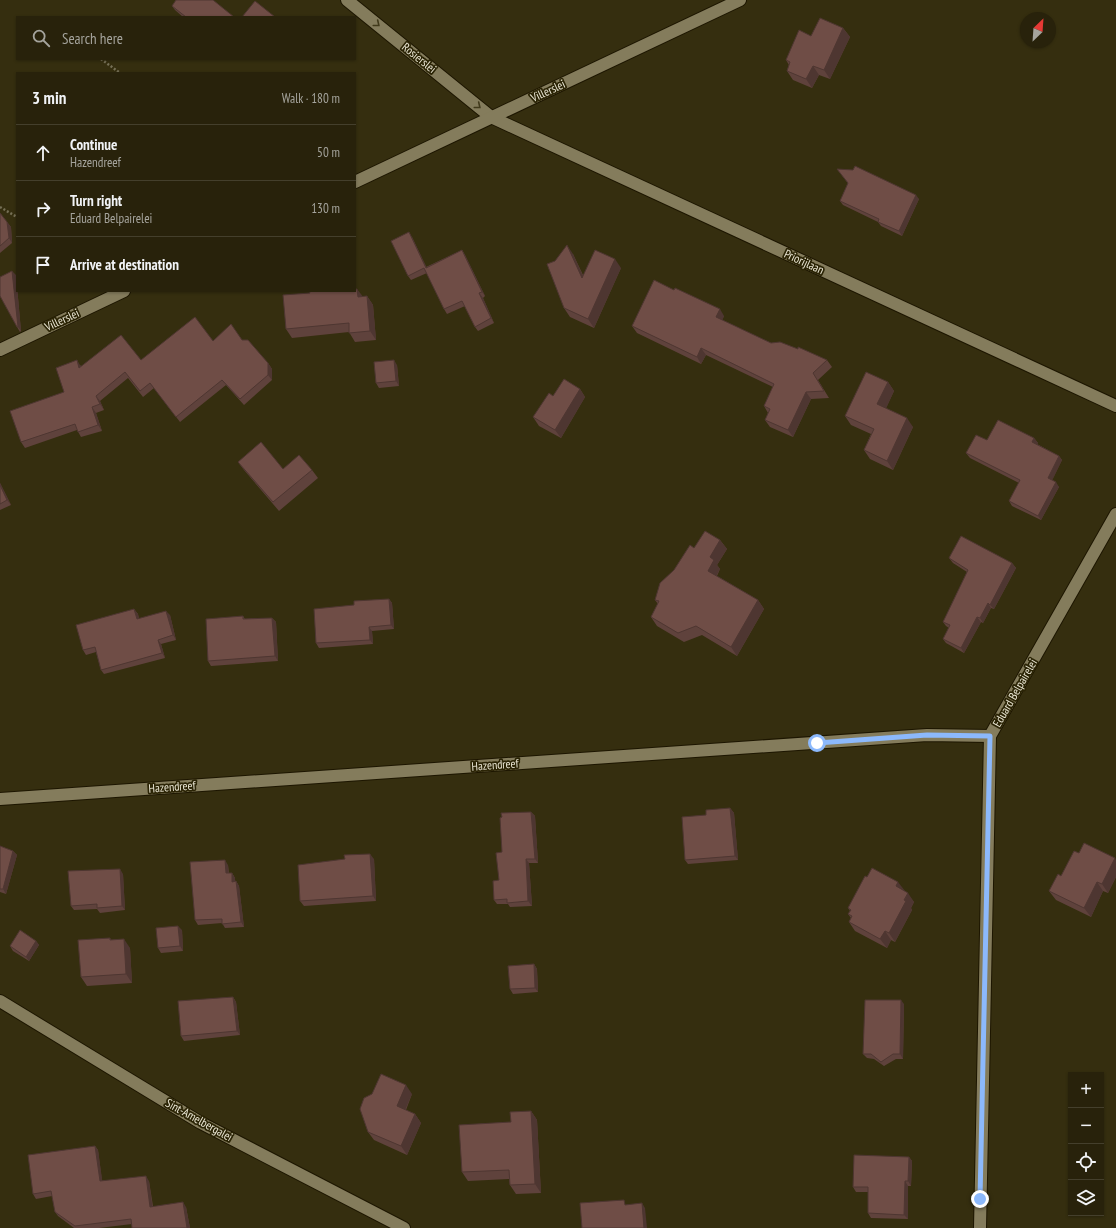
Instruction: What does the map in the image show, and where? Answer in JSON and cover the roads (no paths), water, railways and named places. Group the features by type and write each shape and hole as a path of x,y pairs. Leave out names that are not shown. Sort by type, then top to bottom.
{"street":[{"name":"Rosierslei","path":"346,0 492,117"},
{"name":"Villerslei","path":"356,182 740,0"},
{"name":"Priorijlaan","path":"492,117 1116,406"},
{"name":"Villerslei","path":"0,350 122,292"},
{"name":"Eduard Belpairelei","path":"980,1228 990,736 1116,514"},
{"name":"Hazendreef","path":"0,799 919,736 990,736"},
{"name":"Sint-Amelbergalei","path":"0,1001 201,1123 388,1224 404,1228"}]}
